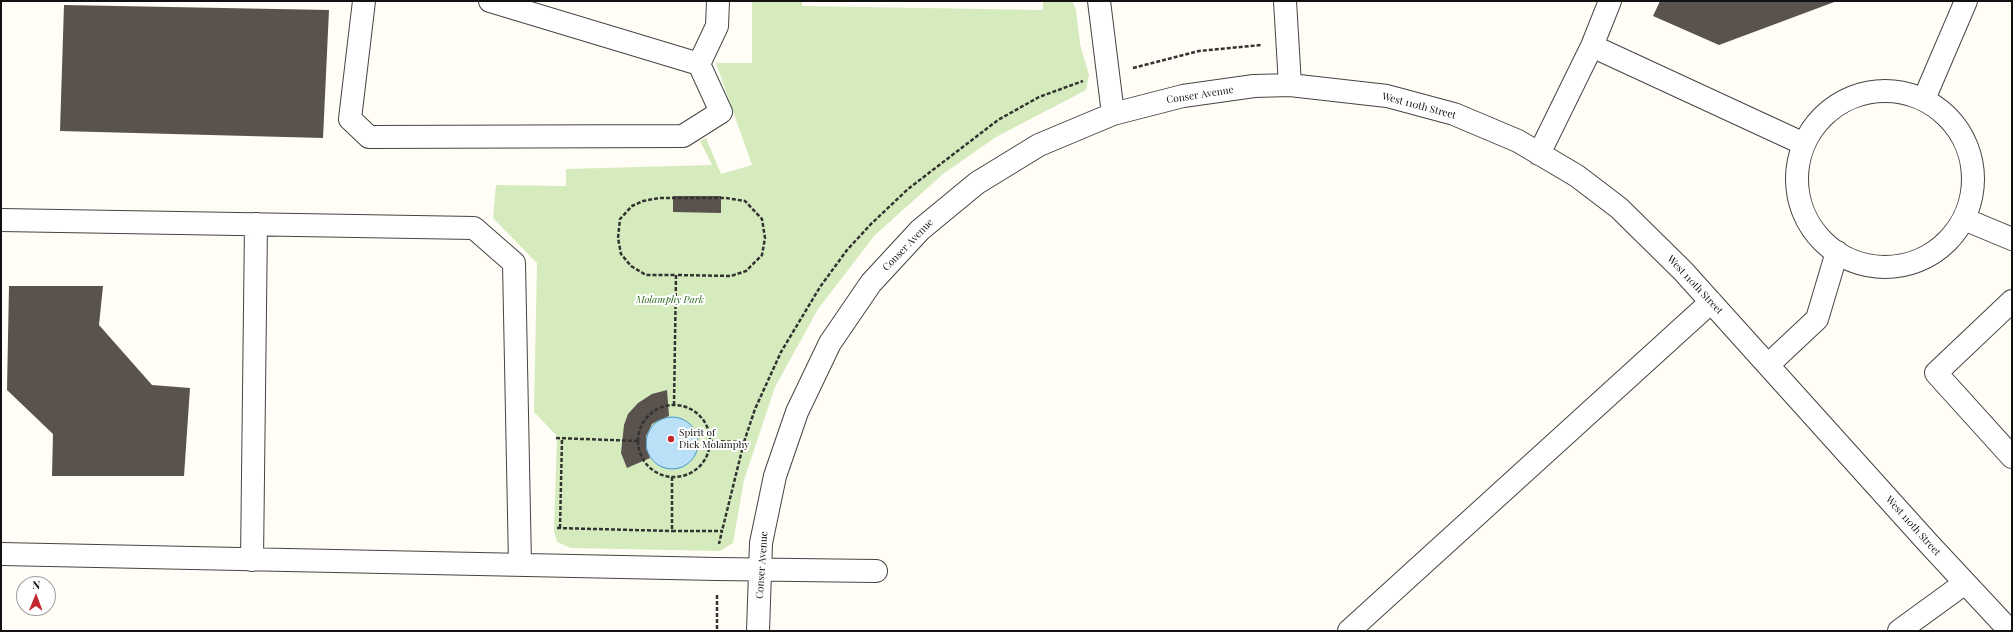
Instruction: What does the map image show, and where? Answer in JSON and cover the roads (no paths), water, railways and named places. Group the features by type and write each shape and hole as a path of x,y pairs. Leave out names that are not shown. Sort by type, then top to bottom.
{"street":[{"path":"364,1 350,119 369,137 683,136 721,112 700,64 717,26 718,1"},
{"path":"490,1 700,64"},
{"path":"1099,1 1114,114"},
{"path":"1285,1 1290,84"},
{"path":"1539,154 1592,46 1610,1"},
{"path":"1924,100 1966,1"},
{"path":"1592,46 1804,144"},
{"name":"Conser Avenue","path":"758,631 761,543 775,476 797,412 830,343 871,283 920,230 977,183 1039,145 1114,114 1182,96 1254,86 1290,84"},
{"name":"West 110th Street","path":"1290,84 1387,96 1454,114 1518,141 1577,176 1619,208 1649,236 1711,302 2010,631"},
{"path":"1897,91 1924,100 1947,116 1964,138 1973,165 1973,193 1964,219 1947,243 1922,259 1894,267 1864,264 1837,252 1818,236 1808,221 1798,192 1797,168 1804,144 1820,120 1842,102 1868,92 1897,91"},
{"path":"1964,219 2012,239"},
{"path":"1,220 474,228 514,263 520,566"},
{"path":"252,560 256,224"},
{"path":"1768,365 1817,319 1837,252"},
{"path":"2012,301 1936,373 2012,457"},
{"path":"1349,631 1711,302"},
{"path":"1,554 520,566 876,571"},
{"path":"1899,631 1965,583"}],"water":[{"path":"672,417 686,421 694,429 698,443 694,457 686,465 672,469 658,465 650,457 646,443 650,429 658,421"}],"place":[{"name":"Spirit of Dick Molamphy","path":"671,439"}],"park label":[{"name":"Molamphy Park","path":"670,300"}]}
